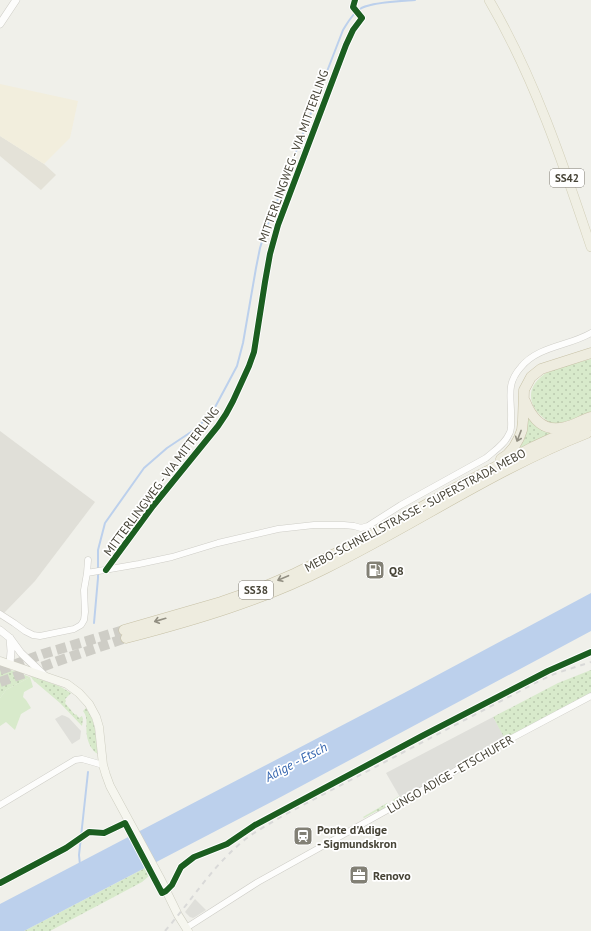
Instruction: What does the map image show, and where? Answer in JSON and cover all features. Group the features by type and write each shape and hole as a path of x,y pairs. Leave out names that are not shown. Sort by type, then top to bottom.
{"highway":[{"path":"381,530 391,520 507,455 514,447 522,430 524,390 531,377 541,369 591,353"},
{"path":"524,398 532,416 543,426 549,428 556,429 565,427 591,417"},
{"name":"MEBO-SCHNELLSTRASSE - SUPERSTRADA MEBO","path":"591,425 561,434 533,447 371,536 318,563 261,588 125,634 174,626 263,596 296,583 390,535 470,489 551,447 591,431"},
{"path":"396,540 456,504 470,489"},
{"path":"263,596 278,596 326,574 337,571"}],"main road":[{"name":"SS42","path":"491,3 534,89 559,154 591,247"},
{"path":"0,660 67,684 79,693 89,704 96,717 99,727 103,765 110,786 161,880 178,915 187,929"}],"street":[{"path":"0,24 16,0"},
{"name":"MITTERLINGWEG - VIA MITTERLING","path":"104,570 218,426 243,381 254,352 270,254 278,225 346,45 353,30 362,18 353,7 355,0"},
{"name":"MITTERLINGWEG - VIA MITTERLING","path":"90,572 139,564 278,529 344,524 361,528 368,526 402,505 486,458 503,443 510,434 512,426 510,400 511,382 520,368 530,358 540,353 591,333"},
{"name":"MITTERLINGWEG - VIA MITTERLING","path":"0,614 25,631 33,635 40,636 74,629 81,625 84,620 85,612 84,590 90,572 88,560"},
{"path":"0,630 10,638 21,653 44,675"},
{"path":"10,638 10,664"},
{"path":"0,660 11,651"},
{"path":"18,667 21,653"},
{"name":"LUNGO ADIGE - ETSCHUFER","path":"187,929 258,882 437,782 512,738 591,696"},
{"path":"0,806 75,760 82,759 103,765"}],"shaded area":[{"path":"0,84 78,101 70,138 44,164 0,136"},
{"path":"0,136 44,164 56,175 41,190 0,156"},
{"path":"0,431 95,502 35,581 4,613 0,610"},
{"path":"62,715 69,718 81,731 80,739 72,744 55,719"},
{"path":"493,717 504,737 450,771 401,799 386,773"},
{"path":"195,899 206,910 193,918 185,912"}],"green space":[{"path":"591,359 591,415 560,425 551,423 535,409 531,398 533,387 542,376 552,370"},
{"path":"527,416 550,432 550,434 519,450 517,449"},
{"path":"0,666 30,677 6,690 0,698"},
{"path":"591,670 591,694 379,814 377,811 364,818 363,817 387,803 388,805 394,802 393,800 399,796 401,799 503,737 493,717 558,683"},
{"path":"30,675 61,687 71,693 65,699 65,703 75,715 76,714 79,718 82,716 82,726 60,703 33,680"},
{"path":"30,677 33,687 24,692 23,697 31,708 21,714 15,730 6,722 0,726 0,698 6,690"},
{"path":"86,708 94,724 98,754 89,744 86,733 86,720 83,711"},
{"path":"145,868 149,876 142,882 50,931 24,931"}],"water":[{"name":"Adige - Etsch","path":"591,593 591,631 277,799 24,931 0,931 0,904 404,693"}],"waterway":[{"path":"94,623 98,578 98,550 105,523 144,468 167,448 197,428 213,411 237,366 243,343 260,248 265,232 343,30 350,18 364,7 386,2 415,0"},
{"path":"80,865 79,855 88,772"}],"tunnel":[{"path":"0,670 43,654 124,630"},
{"path":"0,682 126,638"}],"railway":[{"path":"165,931 221,862 242,842 257,831 284,815 537,682 554,674 591,662"}],"cycle path":[{"path":"106,570 153,506 218,426 233,401 249,366 254,352 270,254 278,225 346,45 353,30 362,18 353,7 355,0"},
{"path":"0,883 66,848 89,832 104,833 125,823 162,893 172,885 181,867 194,857 227,844 255,825 422,736 548,671 591,652"}],"place":[{"name":"Q8","path":"375,570"},
{"name":"Ponte d'Adige - Sigmundskron","path":"303,836"},
{"name":"Renovo","path":"359,875"}]}
